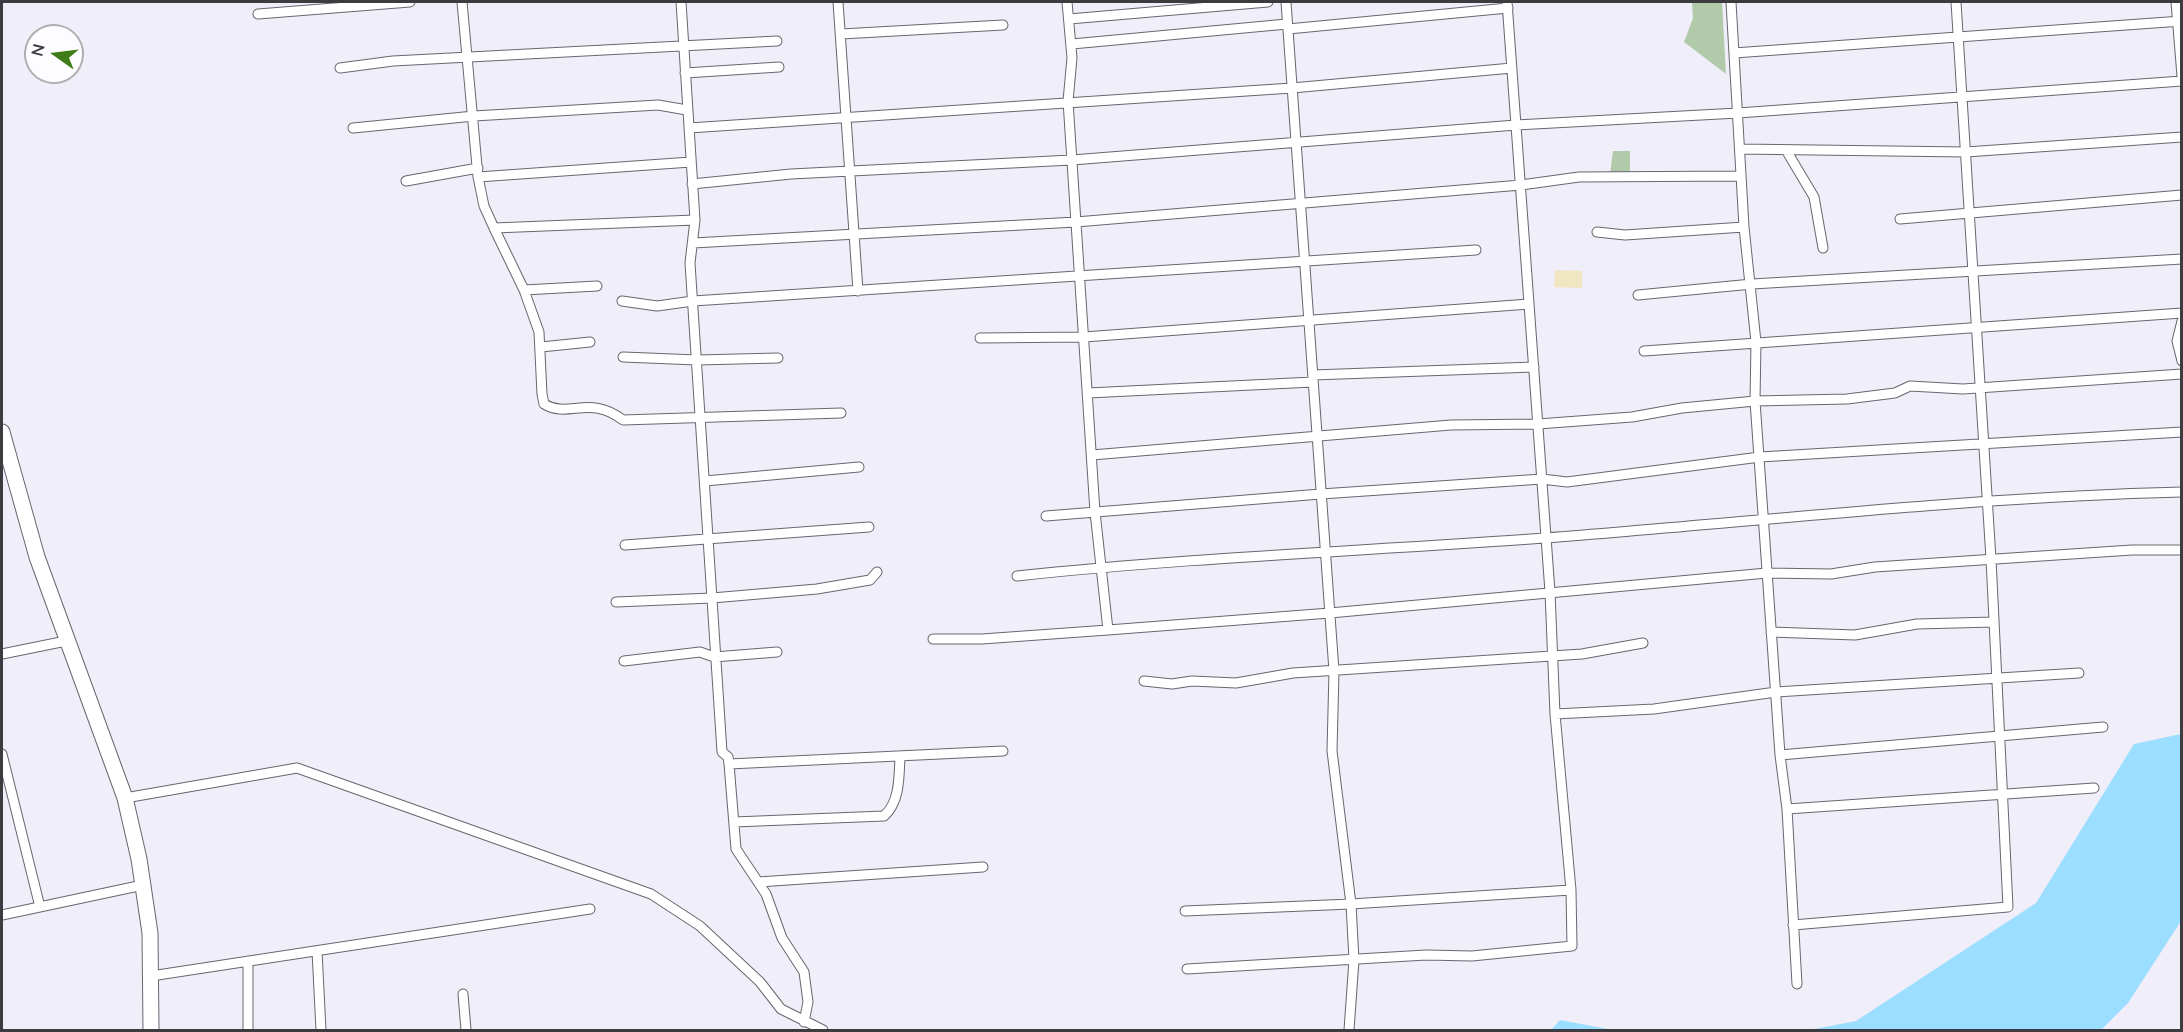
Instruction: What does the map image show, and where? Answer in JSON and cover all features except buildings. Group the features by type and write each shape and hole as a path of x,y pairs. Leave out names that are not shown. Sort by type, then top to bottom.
{"highway":[{"path":"2,432 37,557 125,798 143,885 150,933 151,1030"}],"street":[{"path":"258,14 410,2"},
{"path":"462,2 478,173 484,206 524,290 539,332 544,404 552,409 598,406 622,420 701,420 841,413"},
{"path":"681,2 695,220 690,262 722,752 728,757 736,849 768,900 782,938 804,972 808,1002 804,1022"},
{"path":"838,2 858,291"},
{"path":"1067,2 1072,44 1068,101 1095,512 1108,630"},
{"path":"1069,19 1268,2"},
{"path":"1286,2 1334,671 1332,751 1351,904 1354,960 1349,1030"},
{"path":"1731,2 1744,227 1752,284 1756,342 1755,401 1780,755 1787,809 1797,984"},
{"path":"1792,925 2008,907 2005,794 1956,2"},
{"path":"2176,2 2180,21 2181,76"},
{"path":"1072,44 1287,27 1507,5 1550,592 1556,714 1571,890 1572,946 1472,956 1426,955 1187,969"},
{"path":"1734,53 2180,21"},
{"path":"841,34 945,26 1003,25"},
{"path":"340,68 393,61 777,41"},
{"path":"685,73 779,67"},
{"path":"689,128 1068,101 1292,88 1512,68"},
{"path":"693,184 740,178 1072,160 1516,125 1737,113 2181,81"},
{"path":"353,128 474,116 658,105 687,110"},
{"path":"1740,149 1966,153 2181,137"},
{"path":"1786,150 1814,197 1823,248"},
{"path":"406,181 478,173 691,162"},
{"path":"693,243 1076,222 1521,185 1579,177 1741,176"},
{"path":"1900,219 2181,195"},
{"path":"494,228 695,220"},
{"path":"1597,232 1624,235 1744,227"},
{"path":"622,301 657,306 693,301 1476,250"},
{"path":"1638,295 1752,284 1973,273 2181,259"},
{"path":"524,290 597,286"},
{"path":"981,338 1084,337 1529,304"},
{"path":"1644,351 2181,313"},
{"path":"2181,321 2177,341 2181,361"},
{"path":"541,347 590,342"},
{"path":"623,357 697,360 778,358"},
{"path":"1088,393 1313,378 1534,367"},
{"path":"1092,455 1451,425 1538,424 1632,417 1682,408 1755,401 1847,399 1895,393 1910,386 1979,388 2181,374"},
{"path":"1046,516 1542,479 1567,482 1760,457 2181,432"},
{"path":"705,481 859,467"},
{"path":"1017,576 1101,567 1546,537 1987,502 2181,492"},
{"path":"625,545 708,537 869,527"},
{"path":"933,639 982,639 1330,613 1767,573 1831,574 1875,567 2132,550 2181,550"},
{"path":"616,602 712,598 817,589 870,580 877,573"},
{"path":"1771,632 1855,636 1917,624 1994,622"},
{"path":"2,654 66,641"},
{"path":"1144,681 1172,684 1192,681 1236,683 1293,673 1582,654 1643,643"},
{"path":"624,661 700,652 714,657 777,652"},
{"path":"1556,714 1654,709 1776,692 2079,673"},
{"path":"1780,755 2103,727"},
{"path":"729,764 1003,751"},
{"path":"2,754 40,907"},
{"path":"734,822 884,816 891,809 895,800 900,756"},
{"path":"125,798 297,768 651,894 700,926 760,982 781,1009 823,1030"},
{"path":"1787,809 2094,788"},
{"path":"758,882 983,867"},
{"path":"2,915 143,885"},
{"path":"1185,911 1351,904 1571,890"},
{"path":"151,976 590,909"},
{"path":"317,951 321,1030"},
{"path":"248,961 248,1030"},
{"path":"463,994 466,1030"}],"green space":[{"path":"1692,2 1722,2 1726,74 1684,42 1693,18"},
{"path":"1613,151 1630,151 1630,172 1610,174"}],"sand":[{"path":"1555,270 1582,271 1582,288 1554,287"}],"water":[{"path":"2181,734 2181,921 2128,1003 2101,1030 1809,1030 1856,1021 2036,903 2134,744"},
{"path":"1560,1020 1613,1030 1551,1030"}]}
